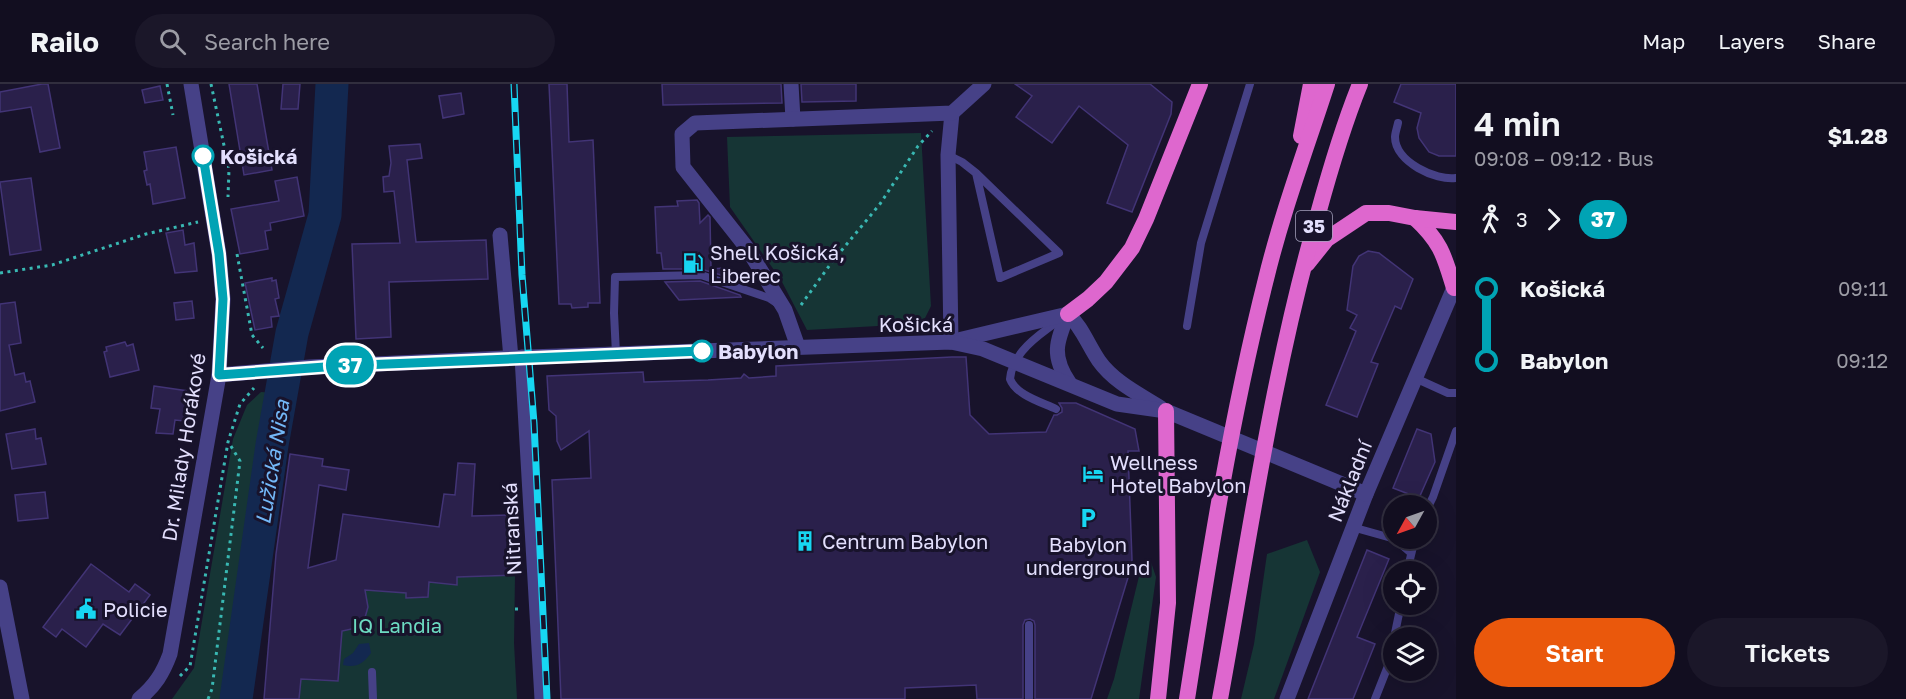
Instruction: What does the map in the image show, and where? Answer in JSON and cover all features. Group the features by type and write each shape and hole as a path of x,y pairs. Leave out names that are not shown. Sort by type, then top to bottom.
{"highway":[{"path":"1068,314 1106,282 1132,248 1200,84"},
{"path":"1290,195 1311,84"},
{"name":"35","path":"1187,699 1246,359 1266,277 1290,195 1327,84"},
{"name":"35","path":"1220,699 1278,371 1301,271 1332,162 1360,84"},
{"path":"1301,271 1327,240 1366,213 1389,213 1456,222"},
{"path":"1415,218 1431,233 1444,252 1455,285"},
{"path":"1158,699 1168,603 1166,411"}],"street":[{"name":"Dr. Milady Horákové","path":"139,699 152,688 164,672 170,654 219,375 223,299 219,254 191,84"},
{"path":"790,84 793,119"},
{"path":"798,347 787,315 747,248 683,167 682,134 695,123 952,113 984,84"},
{"path":"952,113 948,155 951,342 1068,314"},
{"path":"500,235 516,357"},
{"name":"Nákladní","path":"1287,699 1352,527 1455,285"},
{"path":"1068,314 1057,339 1057,351 1058,363 1070,384"},
{"path":"1068,314 1078,324 1098,360 1109,373 1166,411"},
{"name":"Košická","path":"219,375 516,357 951,342 983,349 1016,361 1117,404 1166,411 1366,494"},
{"name":"Nitranská","path":"516,357 542,699"},
{"path":"0,587 22,699"}],"lane":[{"path":"1187,326 1201,243 1250,84"},
{"path":"1398,123 1395,139 1399,150 1408,162 1418,169 1441,177 1456,178"},
{"path":"948,155 976,173 1059,254 1000,278 976,173"},
{"path":"616,354 615,277 701,275 769,298 787,315"},
{"path":"1056,409 1012,386 1010,373 1016,361 1039,335 1068,314"},
{"path":"1415,378 1448,393 1456,393"},
{"path":"1434,495 1456,431"},
{"path":"1352,527 1395,540 1411,554"},
{"path":"1409,561 1412,549"},
{"path":"1029,625 1029,699"},
{"path":"372,672 373,699"},
{"path":"1375,699 1383,679"}],"path":[{"path":"167,84 173,115"},
{"path":"212,84 229,169 227,203"},
{"path":"787,315 880,204 918,146 931,132"},
{"path":"0,273 52,265 146,234 192,223"},
{"path":"236,247 252,335 263,348"},
{"path":"176,680 190,666 228,442 240,404 257,387"},
{"path":"208,699 212,689 240,461 228,442"},
{"path":"515,609 521,609"}],"green space":[{"path":"921,133 931,306 924,320 913,324 807,330 781,280 730,207 727,137"},
{"path":"261,392 277,393 230,699 172,699 194,668 233,439 247,405"},
{"path":"1307,540 1320,572 1274,699 1241,699 1254,644 1267,554"},
{"name":"IQ Landia","path":"462,542 463,577 515,575 514,643 517,699 264,699 309,571 318,565 337,560"},
{"path":"1150,559 1156,577 1139,699 1107,699 1142,564"}],"water":[{"path":"369,643 371,653 365,660 352,666 343,665 344,659 353,653 359,644"}],"building":[{"path":"48,84 60,148 40,152 31,107 0,112 0,92"},
{"path":"229,84 257,84 272,170 244,175"},
{"path":"283,84 300,84 298,109 281,109"},
{"path":"549,84 567,84 569,142 593,140 600,303 588,303 588,307 572,308 571,304 559,304"},
{"path":"662,84 781,84 782,103 663,105"},
{"path":"801,84 856,84 856,101 802,102"},
{"path":"1015,84 1150,84 1172,102 1171,114 1132,212 1107,203 1128,145 1079,106 1052,143 1016,117 1032,96"},
{"path":"1401,84 1456,84 1456,156 1439,156 1429,152 1419,138 1417,128 1421,113 1394,102"},
{"path":"160,86 163,100 145,103 142,90"},
{"path":"461,93 464,114 443,118 439,96"},
{"path":"420,144 422,158 407,160 416,242 486,240 488,279 389,282 391,337 356,339 352,244 400,243 394,191 384,192 383,177 389,176 391,163 389,146"},
{"path":"176,147 185,198 153,204 150,184 147,185 144,171 147,170 144,152"},
{"path":"297,177 304,216 270,223 271,230 265,231 268,249 240,254 231,209 279,201 275,181"},
{"path":"31,178 41,250 10,255 0,182"},
{"path":"697,200 700,223 708,215 710,217 711,269 724,268 734,279 701,269 663,269 661,253 657,253 655,207 678,206 677,201"},
{"path":"183,230 185,245 194,243 197,271 175,273 166,233"},
{"path":"1368,251 1379,253 1413,279 1401,309 1395,306 1371,362 1378,364 1357,417 1326,405 1356,331 1350,328 1357,315 1347,310 1353,266 1359,256"},
{"path":"272,278 272,281 276,280 279,298 275,299 279,316 271,317 272,327 255,330 245,283"},
{"path":"700,281 741,297 679,300 665,282"},
{"path":"192,301 194,318 176,320 174,303"},
{"path":"15,302 21,343 9,345 15,375 24,373 26,382 30,381 35,402 0,411 0,304"},
{"path":"125,342 127,346 133,344 139,370 110,377 104,352 107,351 106,347"},
{"name":"Centrum Babylon","path":"966,357 970,415 989,434 1046,432 1054,415 1062,412 1059,403 1076,403 1135,429 1139,451 1128,451 1132,560 1091,699 1035,699 1035,625 1030,619 1025,620 1023,625 1023,699 977,699 976,685 905,688 905,699 561,699 552,480 591,478 589,431 561,450 557,441 556,416 549,410 547,376 643,372 644,382 708,380 741,378 744,374 749,378 776,376 776,366"},
{"path":"154,386 188,391 184,421 175,420 173,434 156,433 160,409 151,408"},
{"path":"35,429 36,439 41,438 46,464 12,469 6,434"},
{"path":"1417,429 1431,434 1435,462 1420,495 1411,495 1393,488"},
{"path":"290,454 323,459 322,466 349,470 346,490 319,485 308,568 336,560 343,514 439,527 444,494 455,495 458,463 475,464 472,516 513,515 515,575 457,577 457,585 429,582 428,597 406,598 406,593 365,590 368,607 364,621 356,628 342,631 338,681 301,679 299,699 264,699 276,554"},
{"path":"45,492 48,518 18,521 15,495"},
{"path":"1367,550 1389,559 1383,561 1383,574 1357,637 1375,644 1353,699 1308,699"},
{"name":"Policie","path":"91,564 129,592 135,584 150,595 120,635 103,624 86,647 62,629 56,637 43,627"}],"waterway":[{"name":"Lužická Nisa","path":"236,699 272,445 292,333 325,215 332,84"}],"railway":[{"path":"514,84 522,275 534,423 547,699"}],"bus line":[{"name":"37","path":"203,156 219,254 223,299 219,375 338,366 702,351"}],"place":[{"name":"Košická","path":"203,156"},
{"name":"Shell Košická, Liberec","path":"693,263"},
{"name":"Babylon","path":"702,351"},
{"name":"Wellness Hotel Babylon","path":"1093,474"},
{"name":"Babylon underground","path":"1088,518"},
{"name":"Centrum Babylon","path":"805,541"},
{"name":"Policie","path":"86,609"}]}
